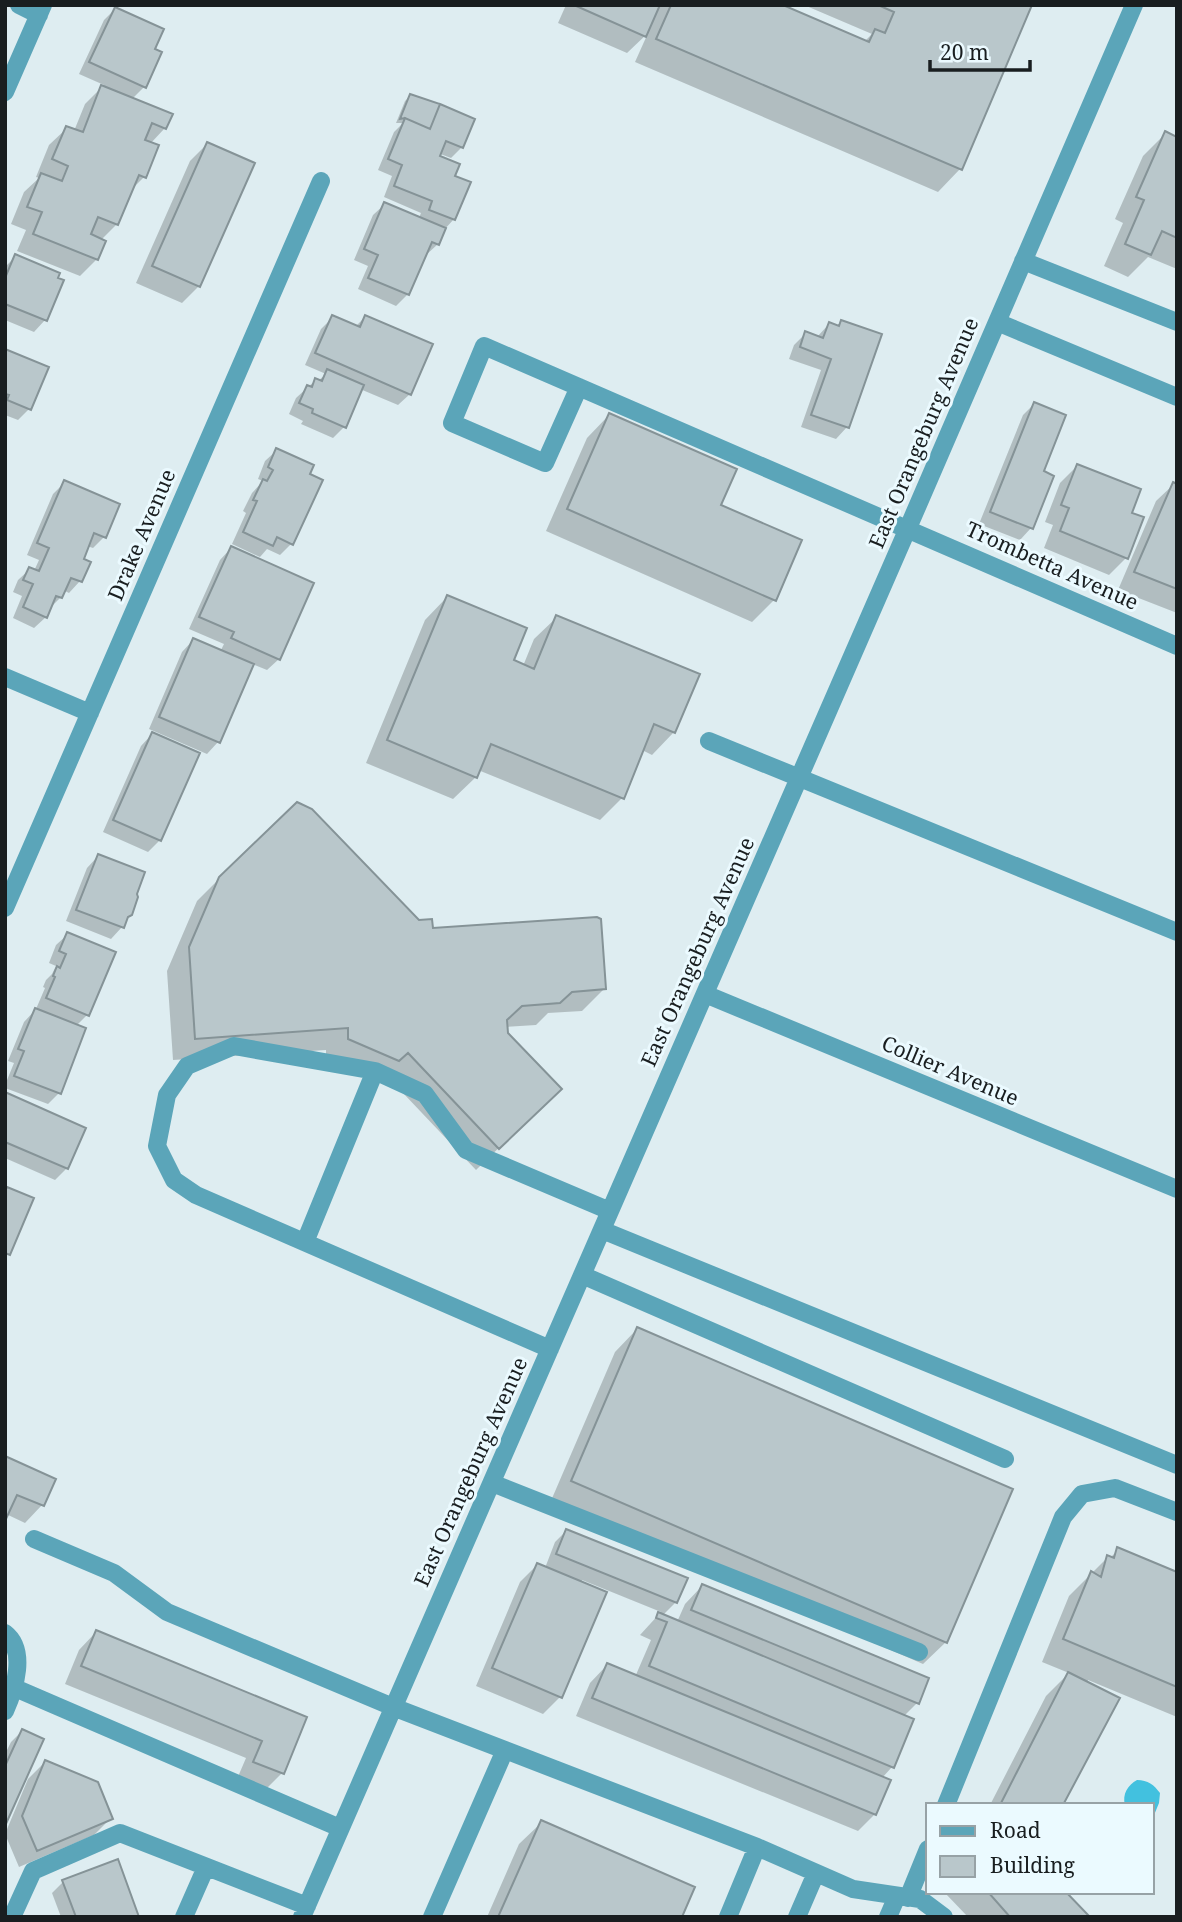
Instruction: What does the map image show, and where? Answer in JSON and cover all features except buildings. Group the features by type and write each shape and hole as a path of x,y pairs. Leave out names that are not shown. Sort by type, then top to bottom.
{"street":[{"path":"5,92 41,10 19,5"},
{"name":"East Orangeburg Avenue","path":"304,1911 800,777 1133,5"},
{"name":"Drake Avenue","path":"5,908 321,181"},
{"path":"1023,261 1177,322"},
{"path":"997,322 1177,397"},
{"name":"Trombetta Avenue","path":"579,387 545,463 452,423 484,346 908,528 1177,646"},
{"path":"5,677 90,713"},
{"path":"709,741 1177,932"},
{"name":"Collier Avenue","path":"705,994 1177,1189"},
{"path":"550,1349 196,1195 174,1180 157,1146 167,1095 187,1066 234,1045 375,1071 425,1094 466,1150 610,1211"},
{"path":"306,1242 375,1071"},
{"path":"602,1230 1177,1465"},
{"path":"582,1275 1005,1459"},
{"path":"492,1483 919,1652"},
{"path":"947,1803 1063,1517 1082,1494 1115,1488 1177,1512"},
{"path":"34,1538 114,1573 167,1612 393,1707 757,1847 853,1889 920,1899 944,1917"},
{"path":"5,1633 17,1648 15,1688 5,1711"},
{"path":"15,1688 340,1828"},
{"path":"432,1917 505,1750"},
{"path":"12,1917 33,1871 120,1833 206,1867 304,1911"},
{"path":"729,1917 757,1847"},
{"path":"888,1917 903,1897 926,1853"},
{"path":"184,1917 206,1867"},
{"path":"797,1917 816,1873"}],"water":[{"path":"1137,1780 1144,1781 1160,1793 1154,1815 1154,1803 1125,1803 1126,1790"}]}
